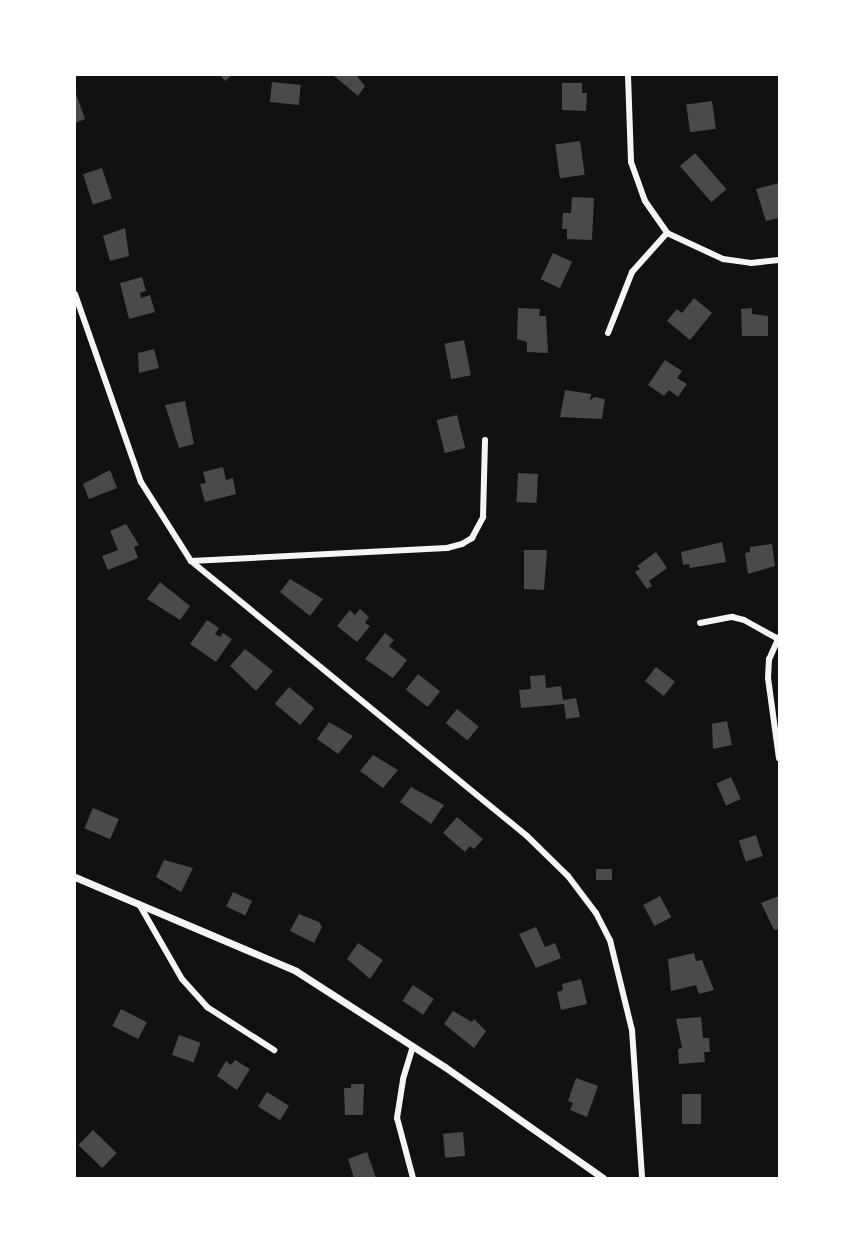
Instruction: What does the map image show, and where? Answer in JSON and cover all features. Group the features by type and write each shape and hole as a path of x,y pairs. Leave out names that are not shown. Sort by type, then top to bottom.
{"street":[{"path":"628,75 631,162 645,201 667,233 723,259 751,263 779,260"},
{"path":"608,333 632,272 667,233"},
{"path":"75,294 141,482 191,561 474,790 528,836 582,892 610,940 626,998 635,1054 642,1178"},
{"path":"191,561 447,548 462,544 472,538 483,517 485,440"},
{"path":"700,623 732,617 744,620 778,638 769,659 768,678 779,758"},
{"path":"75,877 296,971 413,1047 603,1178"},
{"path":"139,904 182,979 207,1007 274,1050"},
{"path":"413,1047 403,1079 397,1118 413,1178"}],"building":[{"path":"220,75 232,75 225,81"},
{"path":"333,75 356,75 365,86 358,96"},
{"path":"272,82 301,85 299,105 270,102"},
{"path":"562,83 582,83 582,93 587,93 586,111 562,110"},
{"path":"75,91 85,119 75,123"},
{"path":"712,101 716,129 690,132 686,105"},
{"path":"580,141 585,175 560,178 555,144"},
{"path":"695,153 726,189 711,202 680,166"},
{"path":"102,168 112,198 93,205 83,174"},
{"path":"779,183 779,218 766,221 756,189"},
{"path":"572,197 594,198 592,240 567,239 567,229 562,229 563,213 571,213"},
{"path":"125,228 129,256 110,261 103,236"},
{"path":"553,253 572,262 560,288 541,279"},
{"path":"142,277 146,291 140,293 141,298 150,295 155,312 129,319 120,283"},
{"path":"694,298 712,313 690,340 667,321 677,309 682,313"},
{"path":"518,308 540,309 539,316 546,316 548,353 527,352 527,342 517,339"},
{"path":"752,308 752,314 768,316 768,336 742,336 741,309"},
{"path":"464,340 471,375 451,379 444,344"},
{"path":"154,349 159,368 139,373 138,353"},
{"path":"665,360 682,371 677,378 687,384 678,397 669,390 664,396 648,385"},
{"path":"565,390 591,394 590,401 594,397 605,399 602,419 560,417"},
{"path":"185,401 194,444 179,448 165,405"},
{"path":"457,415 465,448 445,453 437,420"},
{"path":"223,467 226,480 233,478 236,494 205,502 200,484 206,483 203,472"},
{"path":"110,470 117,488 89,499 83,484"},
{"path":"518,473 538,474 536,503 516,502"},
{"path":"126,524 139,545 134,547 138,558 108,570 102,556 118,550 110,531"},
{"path":"722,542 726,562 690,568 689,564 683,565 681,552"},
{"path":"772,544 775,566 748,574 745,553 750,552 750,547"},
{"path":"524,550 547,550 544,590 524,589"},
{"path":"656,552 667,568 649,581 652,586 647,589 635,572 640,569 637,566"},
{"path":"290,579 323,599 310,616 280,592"},
{"path":"160,582 190,606 180,620 147,599"},
{"path":"360,609 369,617 365,623 370,626 357,642 337,626 350,610 355,615"},
{"path":"207,620 219,628 215,634 220,637 223,633 232,639 216,662 190,644"},
{"path":"385,633 394,640 389,646 407,660 393,678 365,659"},
{"path":"245,649 273,671 256,691 230,666"},
{"path":"656,667 675,682 664,696 645,681"},
{"path":"418,674 440,691 428,707 406,690"},
{"path":"545,675 546,688 561,686 563,700 576,698 580,717 566,719 564,704 521,708 519,690 531,689 530,676"},
{"path":"289,687 314,708 300,725 275,704"},
{"path":"457,709 479,727 467,741 446,723"},
{"path":"727,721 732,745 713,749 712,724"},
{"path":"329,722 353,736 338,754 317,739"},
{"path":"373,755 398,770 383,788 360,771"},
{"path":"731,777 741,799 726,805 716,784"},
{"path":"411,787 444,805 431,824 400,802"},
{"path":"93,808 119,819 110,839 84,828"},
{"path":"457,817 483,839 474,849 470,846 465,852 443,833"},
{"path":"756,835 763,856 746,861 739,841"},
{"path":"164,860 193,868 181,892 156,877"},
{"path":"596,869 612,869 612,880 596,880"},
{"path":"233,892 252,901 245,915 226,907"},
{"path":"660,896 671,917 654,926 643,905"},
{"path":"779,896 779,929 774,930 761,903"},
{"path":"299,914 319,922 322,927 314,943 290,931"},
{"path":"536,927 545,947 555,943 561,958 536,968 519,934"},
{"path":"358,943 383,960 370,979 347,959"},
{"path":"694,953 696,961 702,960 714,990 699,994 696,985 671,991 668,959"},
{"path":"581,979 587,1004 561,1010 557,992 563,990 562,984"},
{"path":"413,985 434,999 423,1015 402,1001"},
{"path":"121,1009 147,1022 138,1039 112,1026"},
{"path":"453,1011 472,1022 474,1019 486,1031 474,1048 444,1024"},
{"path":"701,1017 703,1038 709,1038 710,1052 704,1052 705,1062 679,1064 678,1049 682,1048 676,1019"},
{"path":"179,1035 201,1043 193,1063 172,1055"},
{"path":"235,1060 250,1069 237,1090 217,1076 226,1061 231,1065"},
{"path":"576,1078 598,1086 587,1117 570,1110 573,1103 568,1101"},
{"path":"351,1084 364,1084 363,1115 345,1115 344,1088 351,1088"},
{"path":"267,1092 289,1106 280,1120 258,1106"},
{"path":"682,1094 701,1094 701,1124 682,1124"},
{"path":"93,1130 117,1153 102,1168 78,1145"},
{"path":"463,1132 465,1156 445,1158 443,1134"},
{"path":"367,1152 376,1178 354,1178 348,1159"}]}
